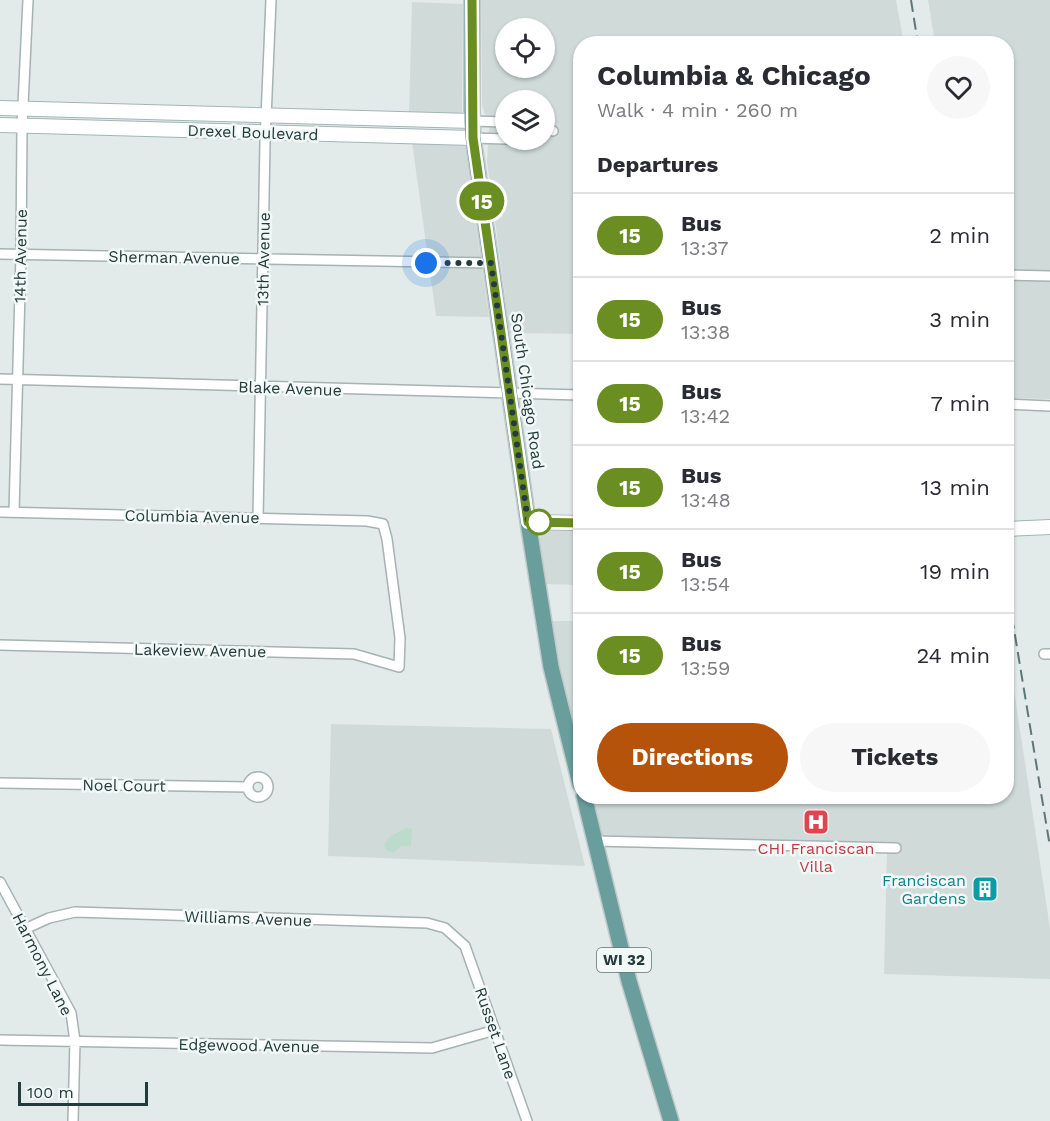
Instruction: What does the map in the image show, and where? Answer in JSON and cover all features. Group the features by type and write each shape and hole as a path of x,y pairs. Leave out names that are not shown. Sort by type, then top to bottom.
{"main road":[{"name":"South Chicago Road","path":"472,0 473,138 551,667 573,756"},
{"name":"WI 32","path":"586,804 629,981 671,1121"}],"street":[{"name":"14th Avenue","path":"14,512 21,254 22,109 28,0"},
{"name":"13th Avenue","path":"258,518 266,115 272,0"},
{"name":"Drexel Boulevard","path":"0,108 495,122"},
{"name":"Drexel Boulevard","path":"0,125 495,139"},
{"name":"Sherman Avenue","path":"0,254 491,263"},
{"path":"1014,275 1050,276"},
{"name":"Blake Avenue","path":"0,379 573,395"},
{"path":"1014,404 1050,406"},
{"name":"Columbia Avenue","path":"0,512 368,521 383,524 400,638 399,667"},
{"path":"528,522 573,523"},
{"path":"1014,529 1050,527"},
{"name":"Lakeview Avenue","path":"0,645 354,654 399,667"},
{"name":"Noel Court","path":"0,783 248,787"},
{"path":"595,841 896,848"},
{"name":"Harmony Lane","path":"0,882 27,928 71,1014 75,1041 73,1121"},
{"name":"Williams Avenue","path":"27,928 49,918 75,912 427,923 445,928 465,946"},
{"name":"Russet Lane","path":"465,946 527,1121"},
{"name":"Edgewood Avenue","path":"0,1040 432,1048 495,1030"}],"shaded area":[{"path":"481,0 896,0 903,36 573,36 573,334 510,333 487,161 490,116 485,114 482,105"},
{"path":"928,0 1050,0 1050,399 1014,398 1014,36 934,36"},
{"path":"412,2 463,4 462,111 460,114 409,113"},
{"path":"412,142 459,143 465,147 489,317 436,316"},
{"path":"573,527 573,585 545,584 539,541 542,533 551,528"},
{"path":"550,621 573,621 573,721"},
{"name":"CHI Franciscan Villa","path":"1014,690 1050,928 1050,979 884,974 887,853 604,847 593,804 1014,804"},
{"path":"331,724 551,729 585,866 328,856"}],"green space":[{"path":"406,828 412,829 411,846 401,846 393,853 386,850 384,844 391,836"}],"railway":[{"path":"911,0 917,36"},
{"path":"1014,629 1050,847"}],"bus line":[{"name":"15","path":"472,0 473,138 528,522 573,523"}],"place":[{"name":"CHI Franciscan Villa","path":"816,822"},
{"name":"Franciscan Gardens","path":"985,889"}],"route":[{"path":"426,263 491,263 528,522 539,522"}]}
